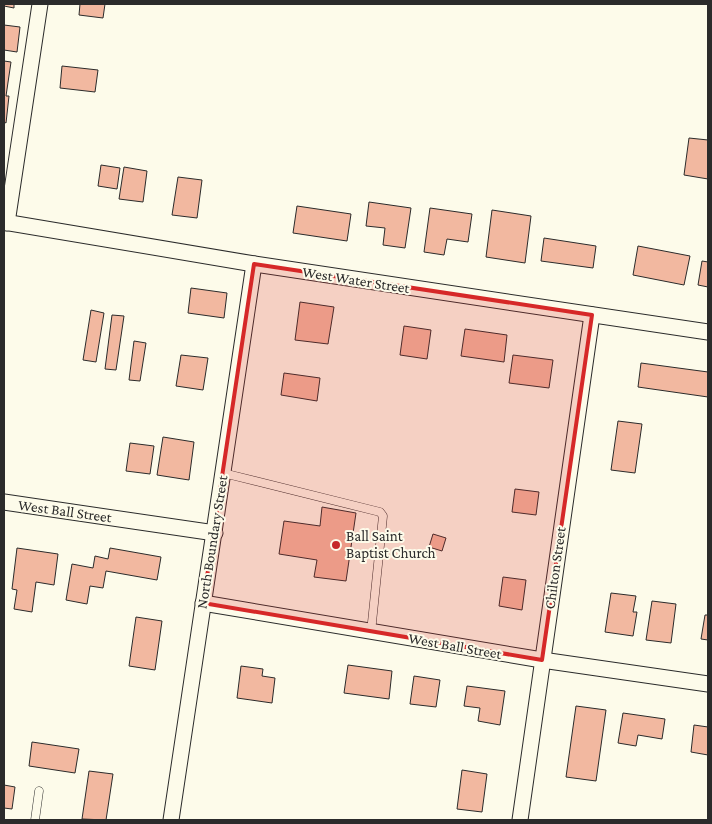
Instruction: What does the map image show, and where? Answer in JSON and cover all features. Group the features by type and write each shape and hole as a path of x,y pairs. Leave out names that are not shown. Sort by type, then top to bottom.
{"street":[{"path":"5,222 40,4"},
{"name":"West Water Street","path":"5,222 254,264 708,332"},
{"name":"North Boundary Street","path":"171,820 254,264"},
{"name":"Chilton Street","path":"520,820 592,315"},
{"name":"West Ball Street","path":"4,502 215,532"},
{"name":"West Ball Street","path":"203,603 542,660 708,684"}],"lane":[{"path":"223,472 380,512 384,516 371,632"},
{"path":"35,820 39,791"}],"highlighted area":[{"path":"254,264 592,315 542,660 203,603"}],"building":[{"path":"4,4 14,4 14,8 4,6"},
{"path":"80,4 105,4 103,18 79,15"},
{"path":"4,25 20,27 17,52 4,50"},
{"path":"4,61 11,62 6,96 9,96 6,123 4,122"},
{"path":"62,66 98,70 95,92 60,88"},
{"path":"689,138 708,140 708,179 684,175"},
{"path":"101,165 120,168 117,189 98,186"},
{"path":"124,167 147,171 143,202 119,199"},
{"path":"178,177 202,180 197,218 172,215"},
{"path":"369,202 411,208 405,248 383,245 385,228 366,226"},
{"path":"297,206 351,214 347,241 293,233"},
{"path":"430,208 472,214 468,242 447,239 444,255 424,252"},
{"path":"492,210 531,216 525,263 486,257"},
{"path":"544,238 596,246 593,268 541,261"},
{"path":"638,246 690,256 684,285 633,275"},
{"path":"702,261 708,262 708,287 698,285"},
{"path":"191,288 227,293 224,318 188,313"},
{"path":"300,302 334,307 328,344 295,340"},
{"path":"91,310 104,313 96,362 83,360"},
{"path":"112,315 124,316 116,370 105,369"},
{"path":"404,326 431,330 427,359 400,355"},
{"path":"465,329 507,335 504,362 461,356"},
{"path":"134,341 146,343 140,381 129,380"},
{"path":"181,355 208,358 203,390 176,386"},
{"path":"513,355 553,360 549,388 509,383"},
{"path":"641,363 708,372 708,397 638,387"},
{"path":"284,373 320,378 317,401 281,395"},
{"path":"618,421 642,424 635,473 611,470"},
{"path":"163,437 194,442 189,480 157,475"},
{"path":"130,443 154,446 150,474 126,471"},
{"path":"515,489 539,492 536,515 512,512"},
{"path":"322,507 356,513 346,581 314,577 317,560 279,554 284,521 320,526"},
{"path":"433,534 446,538 442,551 429,547"},
{"path":"17,548 58,554 54,585 36,582 32,612 14,609 17,590 12,589"},
{"path":"110,548 161,557 157,580 106,571 103,588 90,586 87,604 66,600 72,564 93,568 95,556 108,559"},
{"path":"503,577 526,580 522,610 499,606"},
{"path":"611,593 636,596 633,612 637,612 633,636 605,632"},
{"path":"652,601 676,604 671,643 646,640"},
{"path":"705,615 708,615 708,640 701,639"},
{"path":"136,617 162,621 155,670 129,666"},
{"path":"348,665 392,671 389,699 344,693"},
{"path":"241,666 263,669 262,676 275,678 272,703 237,698"},
{"path":"414,676 440,680 436,707 410,704"},
{"path":"467,686 505,691 500,725 478,721 480,708 464,706"},
{"path":"576,706 606,710 596,781 566,777"},
{"path":"623,713 665,719 662,739 638,735 636,746 618,743"},
{"path":"694,725 708,727 708,755 691,752"},
{"path":"32,742 79,749 75,773 29,766"},
{"path":"462,770 487,774 482,812 457,809"},
{"path":"89,771 113,774 106,820 82,819"},
{"path":"4,785 15,787 12,809 4,808"}],"place":[{"name":"Ball Saint Baptist Church","path":"336,545"}]}
